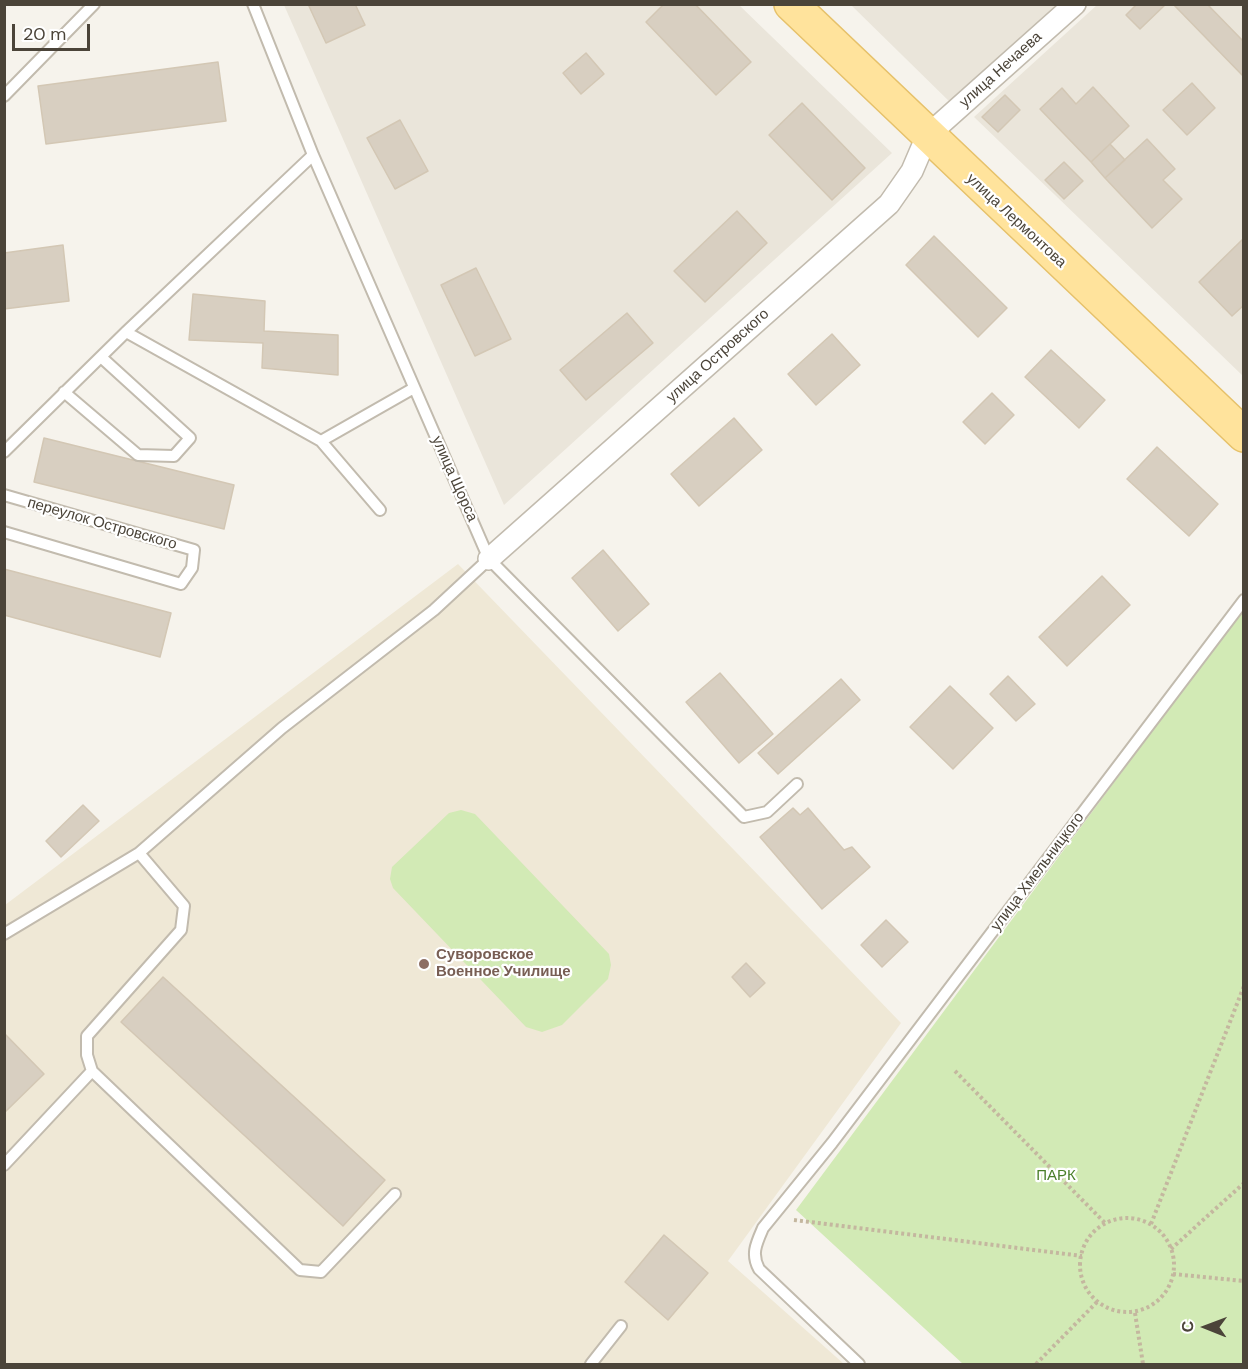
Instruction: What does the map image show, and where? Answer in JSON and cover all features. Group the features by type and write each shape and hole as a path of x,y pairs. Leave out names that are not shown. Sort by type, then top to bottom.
{"main road":[{"name":"улица Лермонтова","path":"791,4 927,136 1244,435"}],"street":[{"name":"улица Нечаева","path":"927,136 1075,4"},
{"name":"улица Островского","path":"489,560 889,204 912,171 927,136"}],"lane":[{"path":"4,96 94,4"},
{"name":"улица Щорса","path":"253,4 313,155 489,560 744,817 767,812 798,784"},
{"path":"4,452 126,332 313,155"},
{"path":"126,332 321,441 380,510"},
{"path":"64,392 138,454 174,456 190,438 101,357"},
{"path":"321,441 414,388"},
{"name":"переулок Островского","path":"4,495 194,550 192,568 181,584 4,532"},
{"path":"4,934 139,853 282,728 434,609 489,560"},
{"name":"улица Хмельницкого","path":"860,1365 759,1269 754,1259 755,1245 771,1218 832,1143 1244,600"},
{"path":"139,853 184,906 184,918 181,930 87,1036 87,1054 92,1071 300,1270 321,1272 395,1194"},
{"path":"4,1165 92,1071"},
{"path":"591,1365 621,1326"}],"path":[{"path":"1151,1224 1244,986"},
{"path":"955,1071 1105,1223"},
{"path":"1171,1249 1244,1184"},
{"path":"1128,1217 1151,1224 1164,1234 1171,1249 1173,1274 1168,1290 1157,1303 1135,1313 1118,1313 1097,1302 1083,1281 1082,1256 1088,1240 1105,1223 1128,1217"},
{"path":"771,1218 1082,1256"},
{"path":"1173,1274 1244,1281"},
{"path":"1036,1365 1097,1302"},
{"path":"1135,1313 1143,1365"}],"shaded area":[{"path":"284,5 739,5 892,153 504,505"},
{"path":"851,5 1064,5 954,106"},
{"path":"1097,5 1243,5 1243,376 974,117"},
{"name":"Суворовское Военное Училище","path":"458,564 901,1023 728,1261 844,1364 5,1364 5,905"}],"green space":[{"name":"ПАРК","path":"1243,609 1243,1364 963,1364 796,1210"},
{"path":"461,810 475,814 609,954 611,965 608,979 562,1025 542,1032 526,1027 393,888 390,879 392,867 449,813"}],"building":[{"path":"308,4 355,4 365,25 326,43"},
{"path":"664,4 695,4 751,62 716,95 646,22"},
{"path":"1137,4 1166,4 1140,29 1126,15"},
{"path":"1173,4 1207,4 1244,42 1244,77"},
{"path":"586,53 604,74 581,94 563,73"},
{"path":"218,62 226,121 46,144 38,86"},
{"path":"1192,83 1215,108 1187,135 1163,110"},
{"path":"1093,87 1129,126 1091,162 1040,109 1062,88 1076,104"},
{"path":"1005,95 1020,110 998,132 982,117"},
{"path":"802,103 865,168 832,200 769,135"},
{"path":"400,120 428,171 395,189 367,138"},
{"path":"1147,139 1175,169 1163,180 1182,199 1152,228 1105,178"},
{"path":"1110,144 1125,160 1105,178 1091,162"},
{"path":"1064,162 1083,181 1064,199 1045,180"},
{"path":"737,211 767,243 705,302 674,271"},
{"path":"934,236 1007,308 978,337 906,265"},
{"path":"1244,238 1244,305 1232,316 1199,282"},
{"path":"63,245 69,301 4,309 4,253"},
{"path":"476,268 511,339 475,356 441,285"},
{"path":"193,294 265,301 264,331 338,335 338,375 262,368 263,343 189,340"},
{"path":"627,313 653,343 586,400 560,370"},
{"path":"832,334 860,365 816,405 788,374"},
{"path":"1051,350 1105,400 1079,428 1025,377"},
{"path":"992,393 1014,415 985,444 963,422"},
{"path":"734,418 762,450 699,506 671,474"},
{"path":"44,438 234,485 224,529 34,482"},
{"path":"1157,447 1218,504 1189,536 1127,479"},
{"path":"603,550 649,604 618,631 572,578"},
{"path":"4,569 171,613 160,657 4,615"},
{"path":"1102,576 1130,605 1067,666 1039,637"},
{"path":"720,673 773,734 739,763 686,702"},
{"path":"1008,676 1035,704 1016,721 990,694"},
{"path":"841,679 860,700 778,774 758,753"},
{"path":"950,686 993,728 953,769 910,727"},
{"path":"83,805 99,821 61,857 46,841"},
{"path":"793,808 800,815 808,808 844,850 852,847 870,867 822,909 760,837"},
{"path":"886,920 908,942 882,967 861,945"},
{"path":"746,963 765,983 750,997 732,977"},
{"path":"163,977 385,1180 343,1226 121,1022"},
{"path":"4,1033 44,1074 4,1113"},
{"path":"664,1235 708,1273 668,1320 625,1282"}],"place":[{"name":"Суворовское Военное Училище","path":"424,964"}]}
